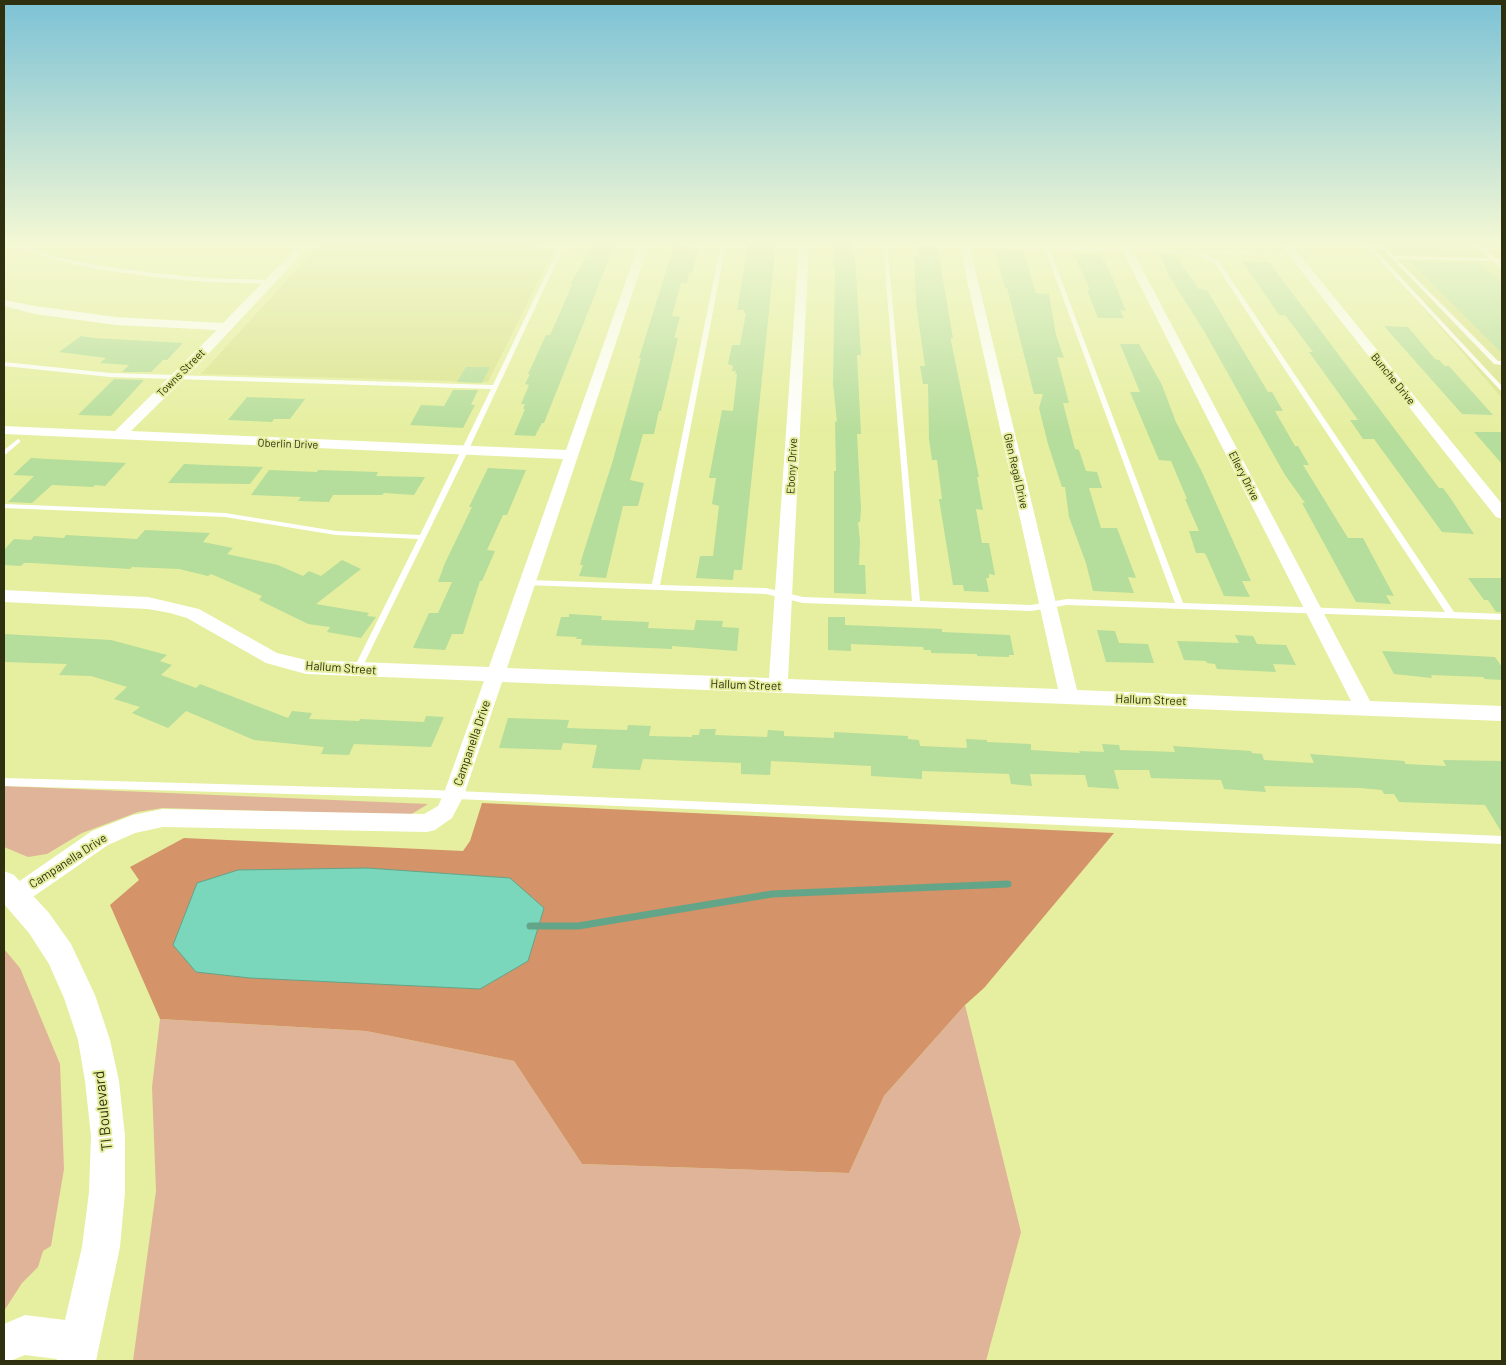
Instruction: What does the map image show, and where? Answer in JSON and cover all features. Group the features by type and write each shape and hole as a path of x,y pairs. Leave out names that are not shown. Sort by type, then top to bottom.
{"street":[{"path":"25,308 116,321 227,327"},
{"name":"Towns Street","path":"118,436 245,308"},
{"name":"Campanella Drive","path":"10,890 65,861 100,838 133,824 163,818 427,823 445,812 454,795 622,308"},
{"name":"Ebony Drive","path":"778,687 800,308"},
{"name":"Glen Regal Drive","path":"979,308 1069,697"},
{"name":"Ellery Drive","path":"1157,308 1364,708"},
{"name":"Bunche Drive","path":"1332,308 1502,514"},
{"name":"Oberlin Drive","path":"4,430 572,455"},
{"name":"Hallum Street","path":"4,596 148,603 170,607 193,613 272,658 306,667 1502,714"},
{"name":"TI Boulevard","path":"10,890 40,923 60,954 80,995 94,1040 102,1081 108,1136 107,1192 101,1247 72,1355"},
{"path":"4,1344 25,1335 72,1355"}],"lane":[{"path":"357,670 465,451 532,308"},
{"path":"656,586 711,308"},
{"path":"891,308 916,603"},
{"path":"1069,308 1180,606"},
{"path":"1247,308 1451,615"},
{"path":"1426,308 1502,389"},
{"path":"1442,308 1496,363 1502,363"},
{"path":"4,364 110,375 494,387"},
{"path":"4,453 18,441"},
{"path":"4,506 225,515 336,533 421,537"},
{"path":"528,583 766,591 803,600 1031,608 1067,602 1502,617"},
{"path":"4,782 454,795 1502,840"}],"shaded area":[{"path":"262,308 525,308 488,382 201,374"},
{"path":"1423,308 1502,308 1502,398"},
{"path":"4,786 428,804 410,815 162,808 138,812 82,833 47,854 28,857 4,847"},
{"path":"482,803 1114,833 984,988 965,1005 884,1096 849,1173 582,1164 514,1061 366,1031 160,1019 110,905 139,880 130,867 184,838 463,851 470,841"},
{"path":"4,949 20,968 60,1064 64,1169 51,1246 43,1251 38,1267 22,1283 4,1311"},
{"path":"965,1005 1021,1232 986,1361 133,1361 156,1191 152,1087 160,1019 366,1031 514,1061 582,1164 849,1173 884,1096"}],"water":[{"path":"367,868 510,878 544,908 528,961 480,989 250,978 196,972 173,945 197,883 238,870"}],"building":[{"path":"562,308 590,308 544,423 542,423 535,436 514,435 525,409 523,409 525,404 521,404 529,385 525,384 530,374 528,374 546,335 550,335"},
{"path":"655,308 674,308 672,316 680,317 674,338 678,338 661,411 659,411 654,434 643,434 630,480 644,483 638,506 623,506 606,578 579,576 583,565 580,565 583,554 613,460 641,358 639,358"},
{"path":"737,308 769,308 742,570 734,570 733,580 696,578 700,556 713,556 719,506 712,504 716,478 709,478 722,410 733,411 737,374 735,374 736,371 732,371 733,366 728,364 732,345 740,345 746,313 744,313 744,310 737,310"},
{"path":"834,308 858,308 861,355 857,355 861,434 857,434 861,509 860,522 858,522 860,541 859,565 865,565 866,594 834,593 835,421 837,422 833,384"},
{"path":"917,308 948,308 953,338 951,338 951,341 979,477 977,477 983,510 976,509 982,543 989,543 995,575 989,574 989,578 986,578 989,592 964,591 963,585 953,585 939,499 942,499 937,460 932,460 929,439 928,384 923,384 920,366 925,366"},
{"path":"1012,308 1051,308 1056,335 1064,358 1057,357 1069,403 1063,403 1075,449 1079,450 1086,471 1097,472 1102,488 1089,488 1101,528 1117,528 1136,578 1128,577 1134,593 1093,591 1086,563 1069,517 1065,487 1062,487 1048,444 1039,408 1043,394 1034,394"},
{"path":"1094,308 1125,308 1126,311 1120,310 1124,318 1098,318"},
{"path":"1189,308 1218,308 1268,392 1272,392 1283,411 1275,411 1295,446 1298,446 1309,465 1303,465 1348,538 1363,538 1394,596 1386,595 1391,604 1356,602 1302,503 1305,503 1285,475"},
{"path":"1274,308 1303,308 1439,488 1443,488 1474,534 1442,532 1374,439 1363,439 1350,420 1358,420 1309,352 1313,352 1285,315 1279,315"},
{"path":"1456,308 1502,308 1502,353"},
{"path":"1384,326 1408,327 1435,359 1445,366 1449,366 1493,415 1462,414"},
{"path":"81,336 183,343 167,360 163,360 151,372 122,372 129,365 100,363 106,358 59,352"},
{"path":"1120,344 1139,344 1162,385 1176,422 1202,472 1251,581 1242,581 1250,597 1224,596 1206,555 1204,553 1196,553 1189,531 1199,531 1171,461 1159,460 1130,392 1140,392"},
{"path":"466,367 490,367 482,383 457,382"},
{"path":"114,379 144,380 111,416 78,415"},
{"path":"453,390 478,390 471,405 475,405 463,428 410,425 421,405 444,406"},
{"path":"247,397 305,399 290,419 274,419 272,422 228,420"},
{"path":"1474,432 1502,432 1502,464"},
{"path":"31,458 126,463 105,486 52,485 32,503 8,502 34,476 13,475"},
{"path":"184,464 263,467 250,484 168,483"},
{"path":"488,468 526,470 507,515 503,515 487,550 495,551 482,581 480,581 463,634 452,634 445,650 413,648 429,613 438,613 452,582 438,582 472,507 469,507"},
{"path":"269,470 378,472 376,476 425,477 414,495 384,493 382,495 333,495 329,502 298,501 301,497 251,495"},
{"path":"145,530 210,533 203,542 233,548 227,554 278,565 303,576 309,571 321,576 342,560 361,569 316,604 369,613 367,616 376,617 361,638 327,632 330,627 308,624 259,600 262,596 211,574 208,576 179,569 132,567 130,569 32,563 24,563 21,566 4,565 4,550 14,539 31,540 34,536 64,538 66,535 137,539"},
{"path":"1468,578 1502,578 1502,612 1496,612 1488,600 1484,600"},
{"path":"569,614 602,616 601,620 649,622 648,628 694,630 696,620 723,621 722,627 739,628 737,651 672,646 672,649 581,645 582,639 576,639 577,637 556,636 561,617 569,617"},
{"path":"828,617 845,617 845,625 942,629 942,632 1010,635 1014,655 1009,655 1009,657 931,653 931,650 924,650 923,647 851,644 851,651 828,650"},
{"path":"1097,630 1115,631 1119,643 1148,644 1154,663 1106,662"},
{"path":"4,634 111,640 167,655 160,661 172,665 161,675 196,688 200,684 288,718 292,711 312,713 309,719 359,721 360,719 424,722 426,716 444,717 431,747 354,744 349,755 321,754 324,747 254,740 186,711 168,728 132,713 140,707 114,699 127,687 91,676 59,675 67,664 4,662"},
{"path":"1235,635 1253,636 1257,644 1286,645 1296,665 1273,664 1276,672 1217,669 1215,664 1207,663 1206,661 1184,660 1177,641 1239,643"},
{"path":"1382,651 1495,657 1502,667 1502,680 1485,679 1483,677 1431,675 1432,678 1394,674"},
{"path":"508,718 569,720 567,728 627,730 628,725 651,726 649,736 692,737 692,735 699,735 700,729 716,729 715,735 767,737 768,730 784,731 784,736 834,738 834,732 908,736 908,739 919,740 920,746 967,748 966,739 987,740 987,742 1031,744 1031,750 1080,753 1079,751 1104,752 1102,744 1119,745 1120,750 1175,752 1173,746 1251,751 1252,753 1262,754 1264,760 1314,763 1310,754 1404,761 1406,764 1446,766 1443,760 1502,761 1502,833 1485,805 1399,802 1394,794 1384,794 1382,790 1360,788 1264,786 1266,792 1224,789 1221,780 1151,778 1149,770 1114,770 1119,789 1088,787 1085,775 1030,774 1032,786 1011,784 1009,774 922,771 922,779 871,776 871,766 771,761 770,775 741,774 741,763 643,759 640,770 592,768 597,745 563,743 561,750 499,748"}],"waterway":[{"path":"530,926 578,926 772,894 1008,884"}]}
